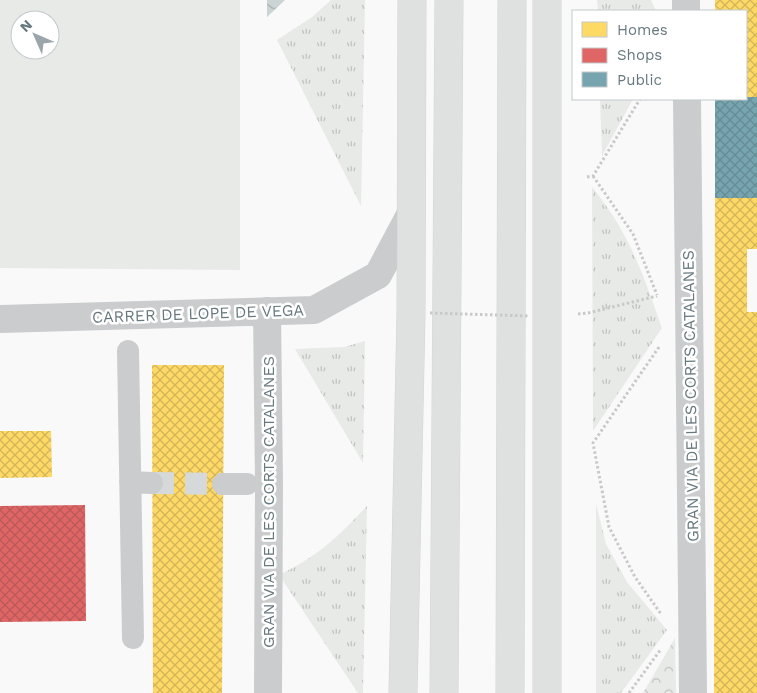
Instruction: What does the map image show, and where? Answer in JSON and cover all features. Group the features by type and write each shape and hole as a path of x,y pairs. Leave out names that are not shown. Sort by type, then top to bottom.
{"main road":[{"path":"403,693 411,324 412,0"},
{"path":"444,693 450,0"},
{"path":"510,693 512,0"},
{"path":"547,0 538,315 547,693"}],"street":[{"name":"GRAN VIA DE LES CORTS CATALANES","path":"686,100 692,693"},
{"name":"CARRER DE LOPE DE VEGA","path":"0,319 314,310 378,275 411,213"},
{"name":"GRAN VIA DE LES CORTS CATALANES","path":"267,311 269,484 268,693"},
{"path":"128,351 133,638"},
{"path":"130,482 152,483"},
{"name":"GRAN VIA DE LES CORTS CATALANES","path":"223,484 247,484"}],"path":[{"path":"587,177 592,176 639,100"},
{"path":"592,176 633,234 661,304"},
{"path":"430,313 588,314 657,296"},
{"path":"588,443 593,442 670,330 689,327"},
{"path":"593,442 609,527 634,577 663,616"}],"green space":[{"path":"0,0 240,0 240,270 0,268"},
{"path":"331,0 365,0 361,206 277,40 312,17"},
{"path":"597,0 651,0 656,10 598,10"},
{"path":"600,100 632,100 602,156"},
{"path":"592,187 616,220 634,254 662,328 593,431"},
{"path":"365,341 363,463 295,349 344,347"},
{"path":"596,504 606,544 627,582 667,630 621,693 596,693"},
{"path":"367,506 363,693 358,693 279,575 316,553 346,528"},
{"path":"675,638 676,693 643,693"}],"water":[{"path":"267,0 285,0 267,17"}],"building: Homes":[{"path":"715,0 757,0 757,97 747,97 747,10 715,10"},
{"path":"715,198 757,198 757,249 747,249 747,312 757,312 757,693 714,693"},
{"path":"152,365 224,365 222,693 153,693"},
{"path":"0,431 51,431 52,477 0,478"}],"building: Shops":[{"path":"85,505 86,621 0,622 0,506"}],"building: Public":[{"path":"747,97 757,97 757,198 715,198 715,100 747,100"}],"tunnel":[{"path":"152,483 223,484"}]}
